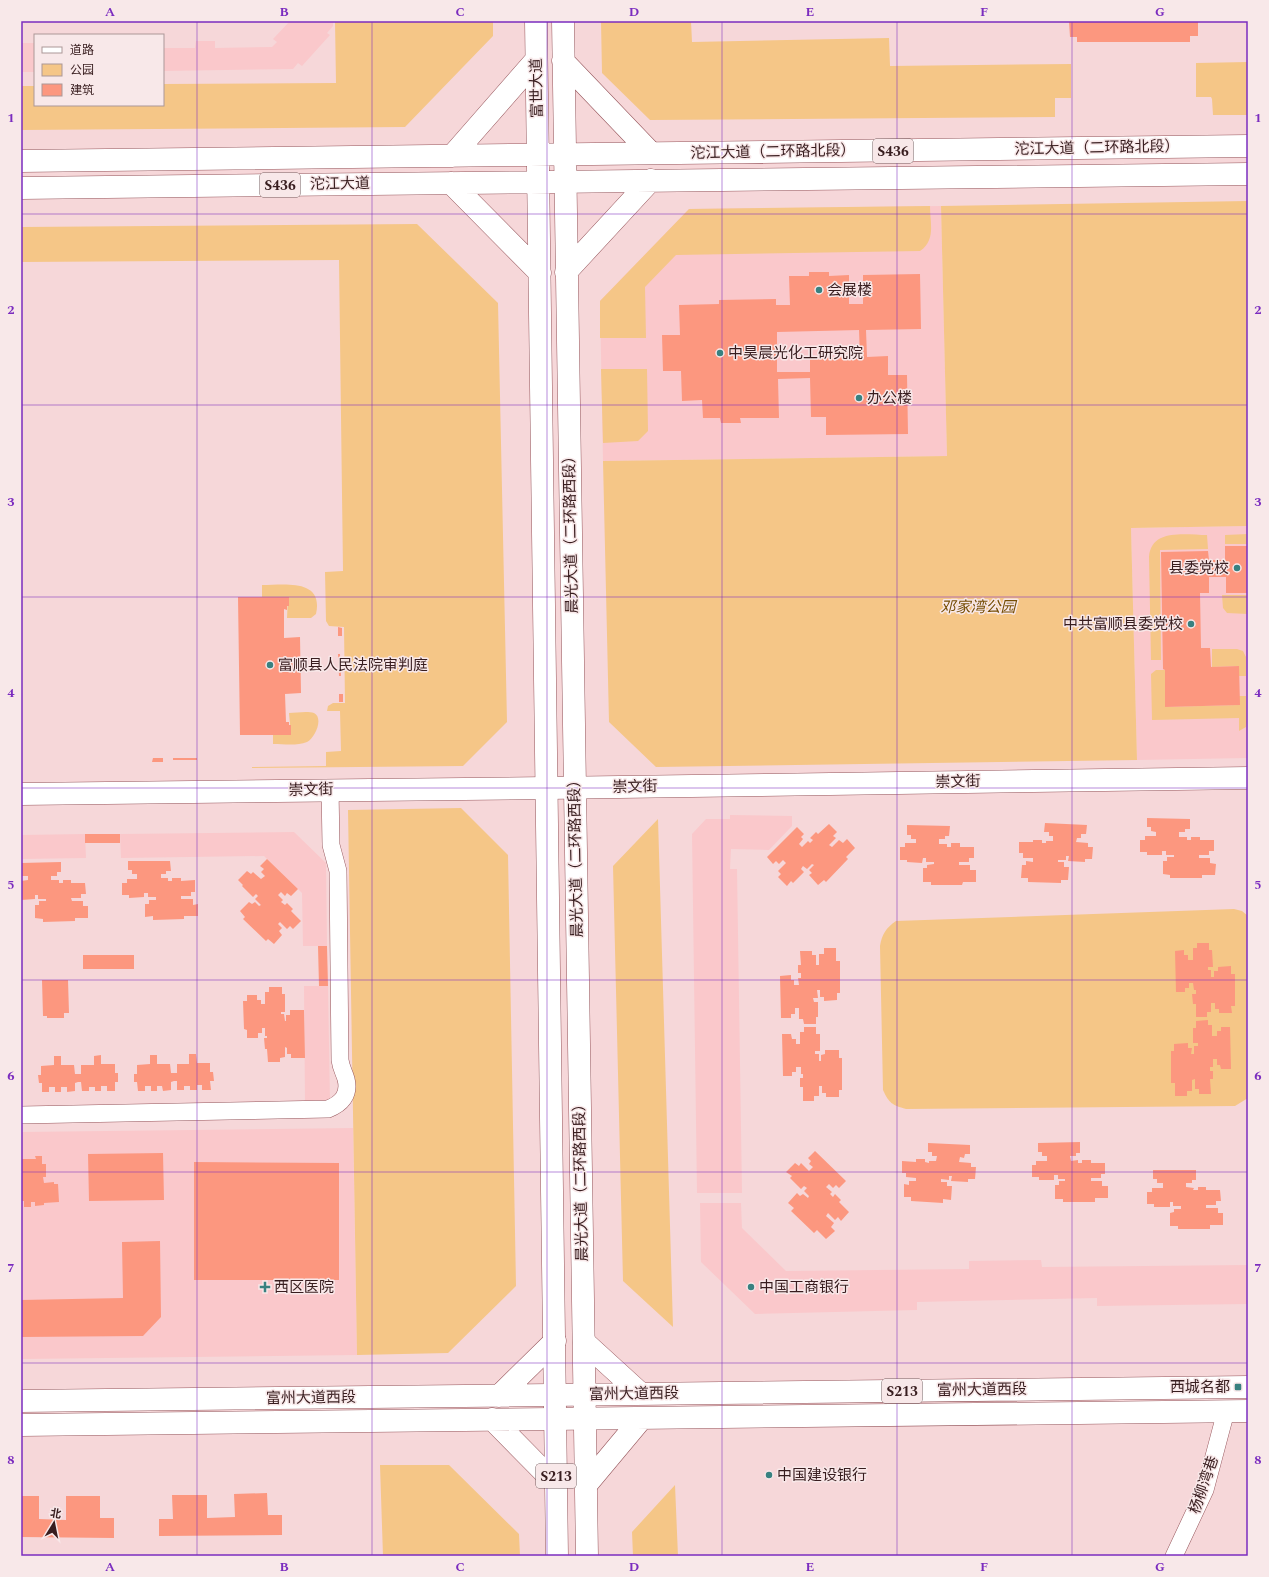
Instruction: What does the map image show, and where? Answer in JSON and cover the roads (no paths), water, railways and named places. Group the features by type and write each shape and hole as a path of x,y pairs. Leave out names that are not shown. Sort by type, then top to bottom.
{"main road":[{"name":"富世大道","path":"536,21 538,155"},
{"name":"富世大道","path":"563,21 565,154"},
{"path":"452,156 536,60"},
{"path":"563,62 651,153"},
{"name":"沱江大道（二环路北段）","path":"538,155 1248,146"},
{"name":"晨光大道（二环路西段）","path":"565,154 587,1556"},
{"name":"沱江大道","path":"21,161 538,155"},
{"name":"晨光大道（二环路西段）","path":"538,155 557,1556"},
{"name":"沱江大道（二环路北段）","path":"538,182 1248,174"},
{"path":"566,272 651,180"},
{"path":"452,182 540,272"},
{"name":"沱江大道","path":"21,188 538,182"},
{"name":"崇文街","path":"21,794 330,789 575,788 1248,778"},
{"path":"499,1396 555,1341"},
{"path":"584,1342 641,1394"},
{"name":"富州大道西段","path":"21,1401 1248,1387"},
{"name":"富州大道西段","path":"21,1425 1248,1411"},
{"path":"586,1485 642,1418"},
{"path":"492,1419 556,1484"}],"street":[{"path":"21,1115 328,1109 337,1106 344,1098 347,1085 346,1078 342,1073 340,1060 338,871 331,845 330,789"},
{"name":"杨柳湾巷","path":"1174,1556 1205,1490 1226,1411"}],"place":[{"name":"会展楼","path":"819,290"},
{"name":"中昊晨光化工研究院","path":"720,353"},
{"name":"办公楼","path":"859,398"},
{"name":"县委党校","path":"1237,568"},
{"name":"中共富顺县委党校","path":"1191,624"},
{"name":"富顺县人民法院审判庭","path":"270,665"},
{"name":"西区医院","path":"265,1287"},
{"name":"中国工商银行","path":"751,1287"},
{"name":"西城名都","path":"1238,1387"},
{"name":"中国建设银行","path":"769,1475"}],"park label":[{"name":"邓家湾公园","path":"978,607"}]}
